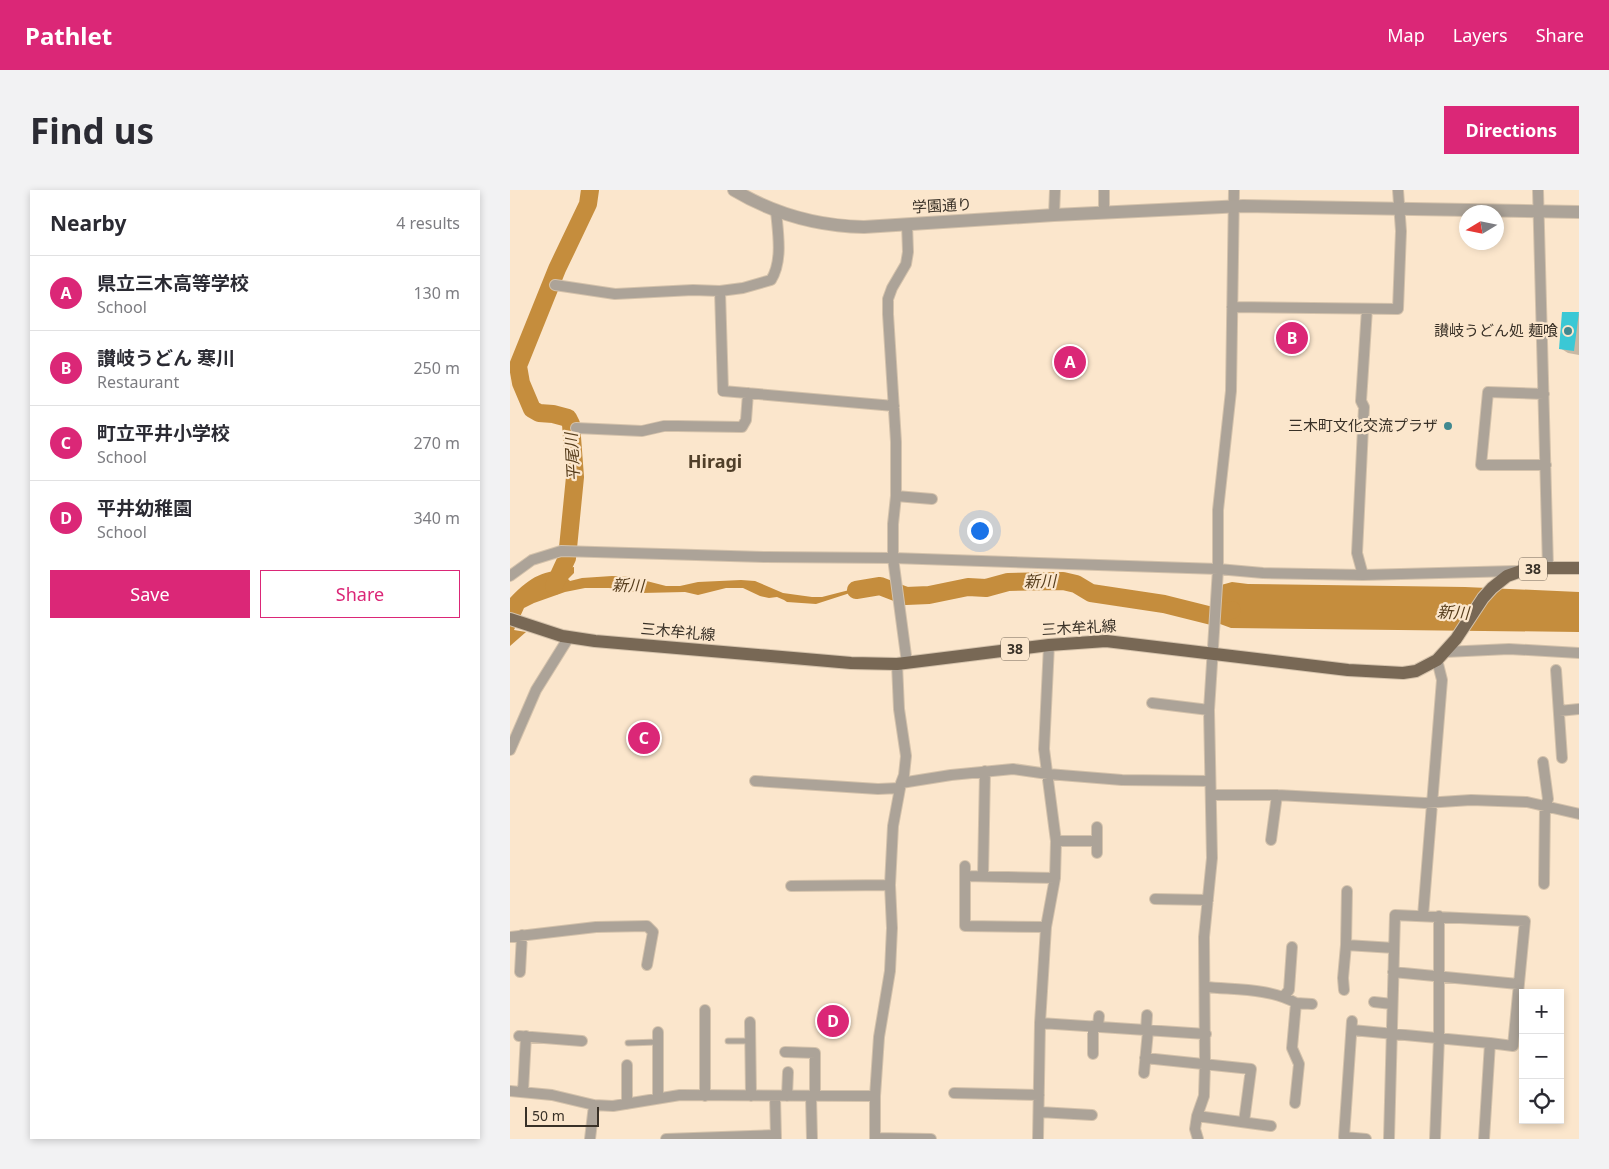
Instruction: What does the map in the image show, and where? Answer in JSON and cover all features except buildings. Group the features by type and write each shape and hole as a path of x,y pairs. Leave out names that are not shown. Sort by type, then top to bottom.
{"main road":[{"name":"三木牟礼線","path":"510,619 565,636 595,641 851,663 902,663 1049,645 1106,641 1378,673 1403,673 1416,671 1441,656 1456,639 1492,588 1507,576 1524,570 1579,568"}],"street":[{"name":"学園通り","path":"734,190 776,211 799,219 842,227 1234,207 1579,212"},
{"path":"1054,215 1055,190"},
{"path":"1104,190 1104,213"},
{"path":"1198,1139 1195,1129 1204,1096 1206,1064 1204,936 1212,858 1209,710 1218,569 1218,510 1230,400 1234,190"},
{"path":"1232,307 1398,309 1400,209 1398,190"},
{"path":"1538,190 1548,568"},
{"path":"555,285 615,294 693,290 720,291 743,288 771,280 775,274 778,257 779,237 776,211"},
{"path":"907,224 908,252 906,264 888,299 894,406 896,496 893,524 894,562 902,625 900,709 906,756 894,826 890,885 892,928 890,971 879,1037 875,1096 875,1138 931,1139"},
{"path":"720,291 723,391 894,406"},
{"path":"1363,575 1357,553 1364,407 1361,401 1367,309"},
{"path":"1544,394 1488,392 1481,464 1546,465"},
{"path":"576,428 642,431 664,426 742,427 746,420 748,393"},
{"path":"896,496 932,499"},
{"path":"510,576 532,560 561,551 894,562 1218,569 1262,573 1363,575 1524,570"},
{"path":"510,750 536,690 565,636"},
{"path":"1038,1139 1040,1023 1046,927 1054,878 1056,841 1044,749 1049,645"},
{"path":"1423,916 1442,680 1441,656 1510,649 1579,653"},
{"path":"1556,670 1562,758"},
{"path":"1152,703 1209,710"},
{"path":"1559,711 1579,709"},
{"path":"1542,762 1548,799 1544,806 1544,884"},
{"path":"755,781 878,789 984,771 1013,769 1122,780 1210,781"},
{"path":"983,876 984,771"},
{"path":"1211,795 1278,795 1425,804 1480,800 1527,802 1579,814"},
{"path":"1272,840 1278,795"},
{"path":"1097,827 1097,853"},
{"path":"1056,841 1097,841"},
{"path":"1046,927 965,926 965,871 983,876 1054,878"},
{"path":"791,886 890,885"},
{"path":"1344,990 1347,891"},
{"path":"1155,898 1208,900"},
{"path":"1366,1139 1344,1137 1352,1026 1392,1034 1512,1046 1525,921 1395,915 1392,1004 1392,1034 1389,1139"},
{"path":"1435,1139 1439,1038 1439,916"},
{"path":"510,937 596,927 647,926 653,932 647,965"},
{"path":"520,972 522,935"},
{"path":"1346,945 1394,948"},
{"path":"1284,996 1289,990 1292,947"},
{"path":"1393,972 1518,984"},
{"path":"1206,987 1270,992 1284,996 1296,1003 1312,1004"},
{"path":"1374,1002 1392,1004"},
{"path":"1295,1103 1299,1064 1287,1047 1296,1003"},
{"path":"704,1010 705,1096"},
{"path":"1144,1073 1147,1016"},
{"path":"750,1022 751,1096"},
{"path":"1040,1023 1097,1023 1147,1031 1206,1034"},
{"path":"1093,1054 1097,1023"},
{"path":"523,1091 522,1036 582,1041"},
{"path":"658,1037 658,1098"},
{"path":"1484,1139 1490,1044"},
{"path":"785,1052 815,1053 812,1139"},
{"path":"1145,1058 1251,1069 1244,1122"},
{"path":"627,1065 627,1104"},
{"path":"787,1096 788,1072"},
{"path":"510,1091 552,1095 594,1105 613,1106 680,1095 875,1096"},
{"path":"954,1094 1039,1095"},
{"path":"666,1139 776,1137 775,1096"},
{"path":"590,1139 594,1105"},
{"path":"1039,1112 1092,1115"},
{"path":"1197,1116 1271,1126"}],"lane":[{"path":"628,1042 658,1037"},
{"path":"728,1041 750,1041"}],"water":[{"path":"574,567 574,573 568,579 570,581 582,578 612,576 631,577 666,586 680,586 698,582 741,580 755,581 783,593 812,597 822,597 857,588 881,586 850,593 816,604 787,602 777,597 760,596 743,588 726,588 698,595 685,592 642,593 609,588 585,588 565,592 524,608 514,630 526,632 510,646 510,598 525,584 538,576"},
{"path":"1232,582 1248,584 1465,587 1579,592 1579,632 1231,628 1212,621 1214,587"}],"waterway":[{"name":"平尾川","path":"554,586 567,558 575,477 571,424 568,418 539,413 532,409 521,383 518,366 557,269 588,204 590,190"},
{"name":"新川","path":"856,590 880,586 906,596 929,595 968,587 986,588 1008,582 1063,581 1076,584 1091,593 1164,604 1212,616 1232,610"}],"place":[{"name":"讃岐うどん処 麺喰","path":"1568,331"},
{"name":"讃岐うどん 寒川","path":"1292,338"},
{"name":"県立三木高等学校","path":"1070,362"},
{"name":"三木町文化交流プラザ","path":"1448,426"},
{"name":"町立平井小学校","path":"644,738"},
{"name":"平井幼稚園","path":"833,1021"}],"district":[{"name":"Hiragi","path":"715,462"}]}
